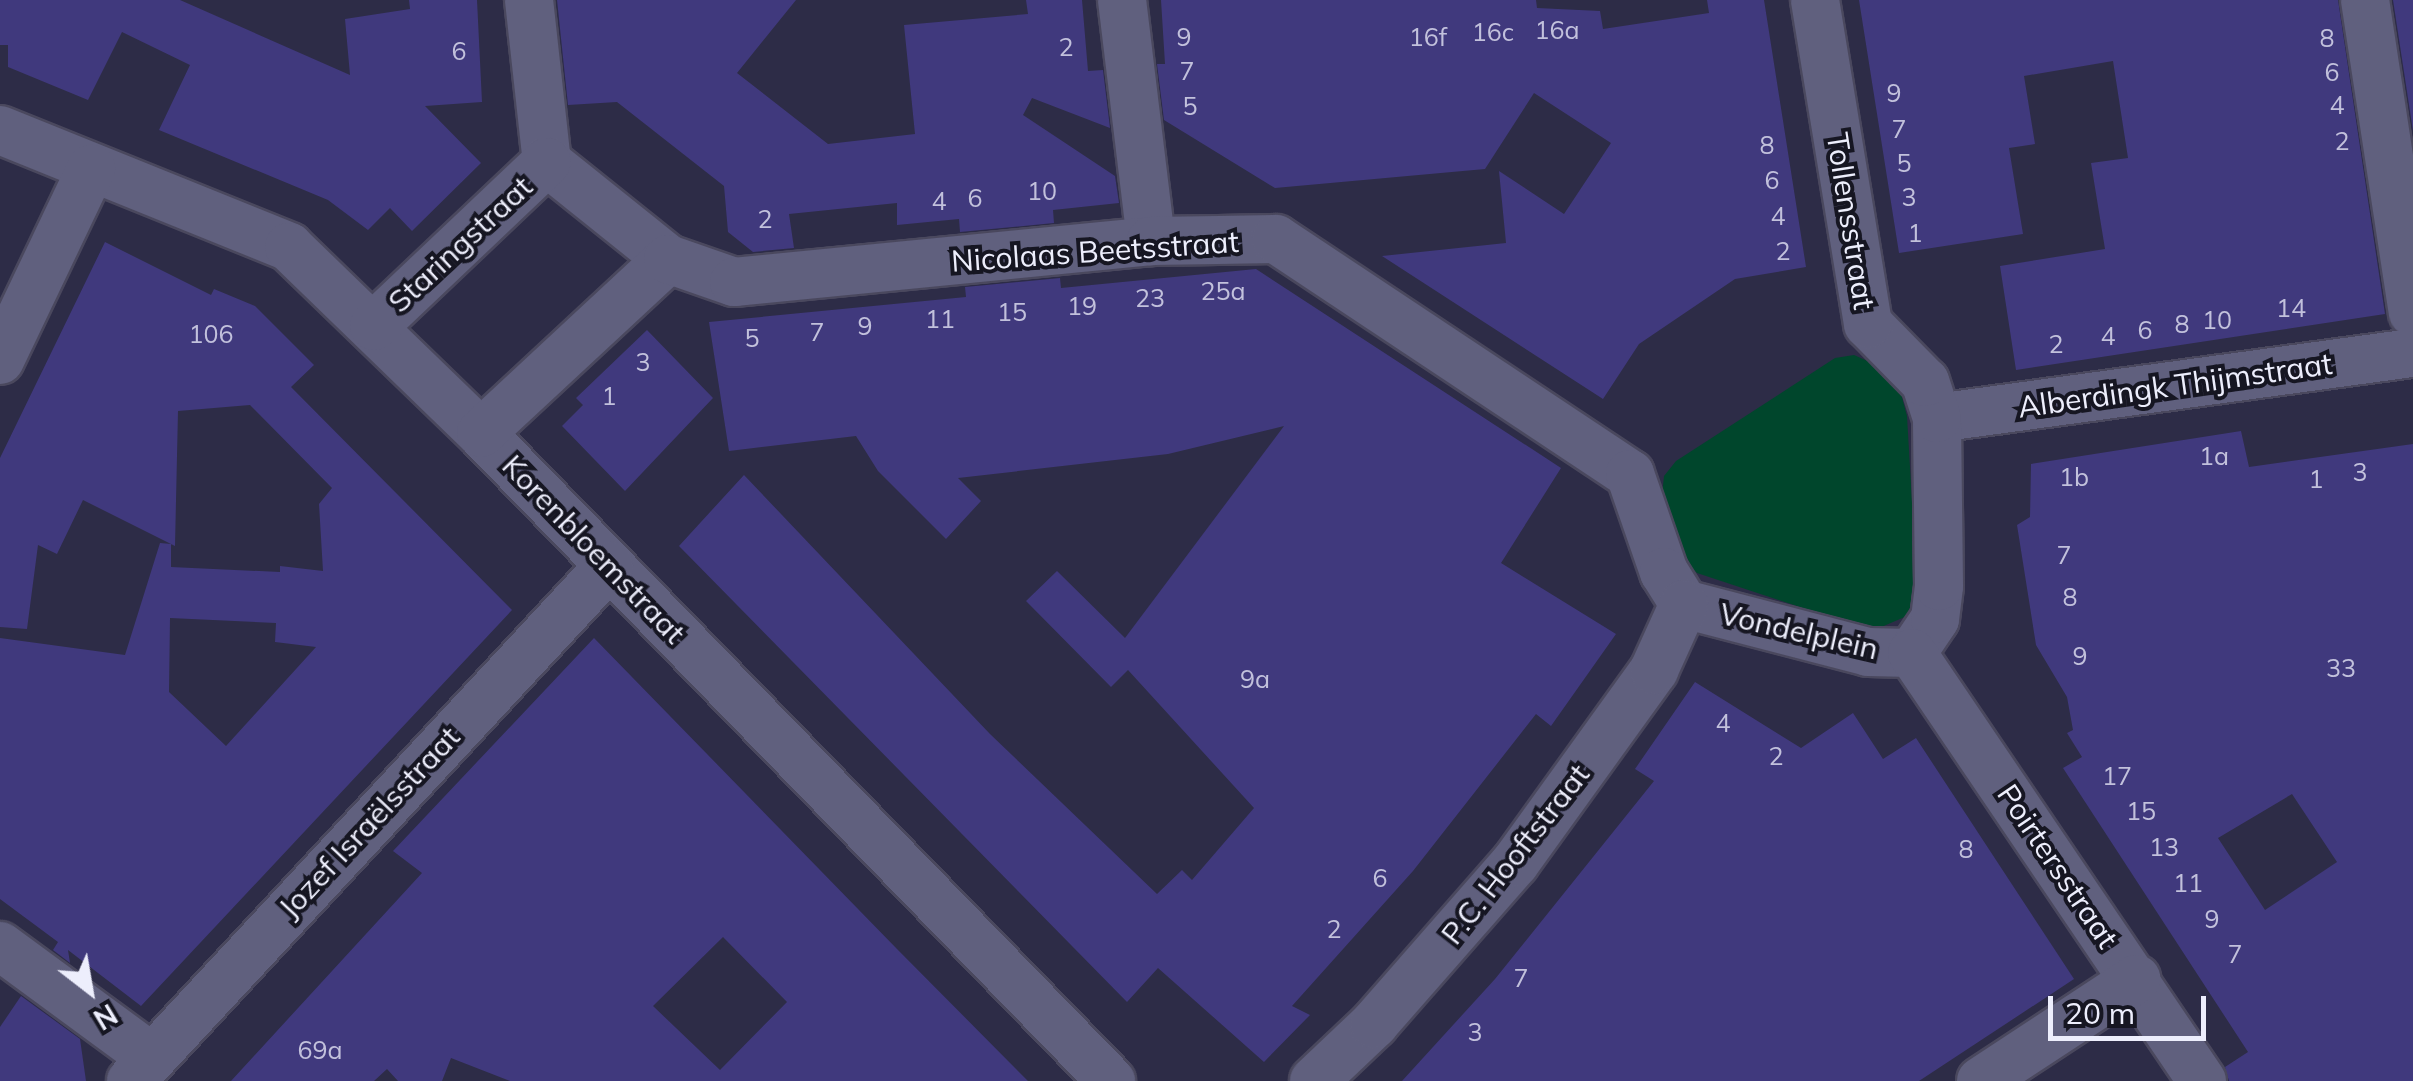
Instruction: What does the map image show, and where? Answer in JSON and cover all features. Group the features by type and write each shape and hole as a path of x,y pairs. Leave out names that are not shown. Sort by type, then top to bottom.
{"street":[{"name":"Staringstraat","path":"529,0 546,162 668,259"},
{"path":"1122,0 1151,241"},
{"name":"Tollensstraat","path":"1815,0 1868,324 1925,382 1937,418"},
{"path":"2365,0 2413,312"},
{"name":"Korenbloemstraat","path":"0,130 289,247 481,433 1111,1081"},
{"name":"Staringstraat","path":"374,326 546,162"},
{"path":"0,360 91,169"},
{"name":"Nicolaas Beetsstraat","path":"668,259 734,282 1151,241 1276,239 1630,474 1664,572 1684,604"},
{"path":"481,433 668,259"},
{"name":"Alberdingk Thijmstraat","path":"1937,418 2413,352"},
{"name":"Vondelplein","path":"1684,604 1840,646 1912,653 1935,619 1939,586 1937,418"},
{"name":"Jozef Israëlsstraat","path":"140,1069 609,566"},
{"name":"P.C. Hooftstraat","path":"1314,1081 1374,1024 1515,863 1654,670 1684,604"},
{"name":"Poirtersstraat","path":"1912,653 2202,1081"},
{"path":"0,946 140,1069"},
{"path":"1981,1081 2136,979"}],"green space":[{"path":"1854,355 1872,363 1899,386 1907,416 1917,587 1907,616 1872,631 1697,573 1683,560 1662,495 1664,476 1676,461 1835,358"}],"building":[{"path":"0,0 180,0 350,75 345,19 410,9 409,0 477,0 482,102 425,106 481,163 412,231 390,208 368,230 328,200 159,130 190,65 122,32 88,100 8,67 8,45 0,45"},
{"path":"557,0 796,0 737,73 828,144 915,134 904,25 1028,14 1026,0 1082,0 1088,71 1103,70 1110,128 1032,98 1023,115 1115,176 1119,203 1053,210 1054,223 960,232 959,219 897,225 897,203 789,214 794,248 753,252 728,232 724,186 617,102 568,105"},
{"path":"1161,0 1536,0 1537,8 1600,11 1603,29 1709,13 1707,0 1764,0 1806,267 1735,279 1639,344 1603,399 1382,256 1506,243 1499,171 1564,214 1611,143 1534,93 1485,169 1275,188 1164,120 1157,64 1165,64"},
{"path":"1859,0 2338,0 2385,314 2016,370 2000,266 2105,249 2091,163 2128,158 2113,61 2024,76 2035,144 2009,148 2023,234 1899,253"},
{"path":"2393,0 2413,0 2413,131"},
{"path":"105,242 211,295 214,289 255,306 314,365 291,387 512,610 141,1006 68,950 70,963 53,950 58,942 0,899 0,638 125,655 160,543 171,544 83,500 57,554 38,545 27,629 0,627 0,458","holes":["250,405 332,488 319,504 323,571 280,566 280,572 171,567 171,544 175,546 178,411","170,618 276,623 275,642 316,647 226,746 169,692"]},
{"path":"1256,269 1561,468 1501,563 1616,634 1551,726 1536,714 1413,871 1292,1006 1310,1015 1264,1062 1158,968 1127,1002 679,546 744,475 990,734 1157,894 1182,870 1192,880 1254,808 1128,670 1111,687 1026,601 1057,571 1125,638 1284,426 1168,454 958,478 981,501 946,539 878,471 856,436 729,451 709,322 966,297 965,287 1060,278 1061,288"},
{"path":"647,330 713,398 625,491 562,426 583,405 576,398"},
{"path":"2241,431 2249,467 2413,444 2413,1081 2229,1081 2225,1067 2248,1052 2063,768 2082,757 2067,733 2073,730 2067,697 2036,645 2017,525 2030,517 2031,464","holes":["2292,794 2337,862 2265,910 2218,838"]},
{"path":"594,638 1028,1081 510,1081 451,1058 442,1081 398,1081 387,1069 374,1081 231,1081 422,873 393,851","holes":["723,937 787,1002 720,1070 653,1006"]},
{"path":"1695,682 1801,748 1853,713 1883,759 1916,738 2074,979 1919,1081 1402,1081 1495,979 1654,781 1635,769"},
{"path":"21,996 80,1039 86,1081 0,1081 0,1027"}]}
